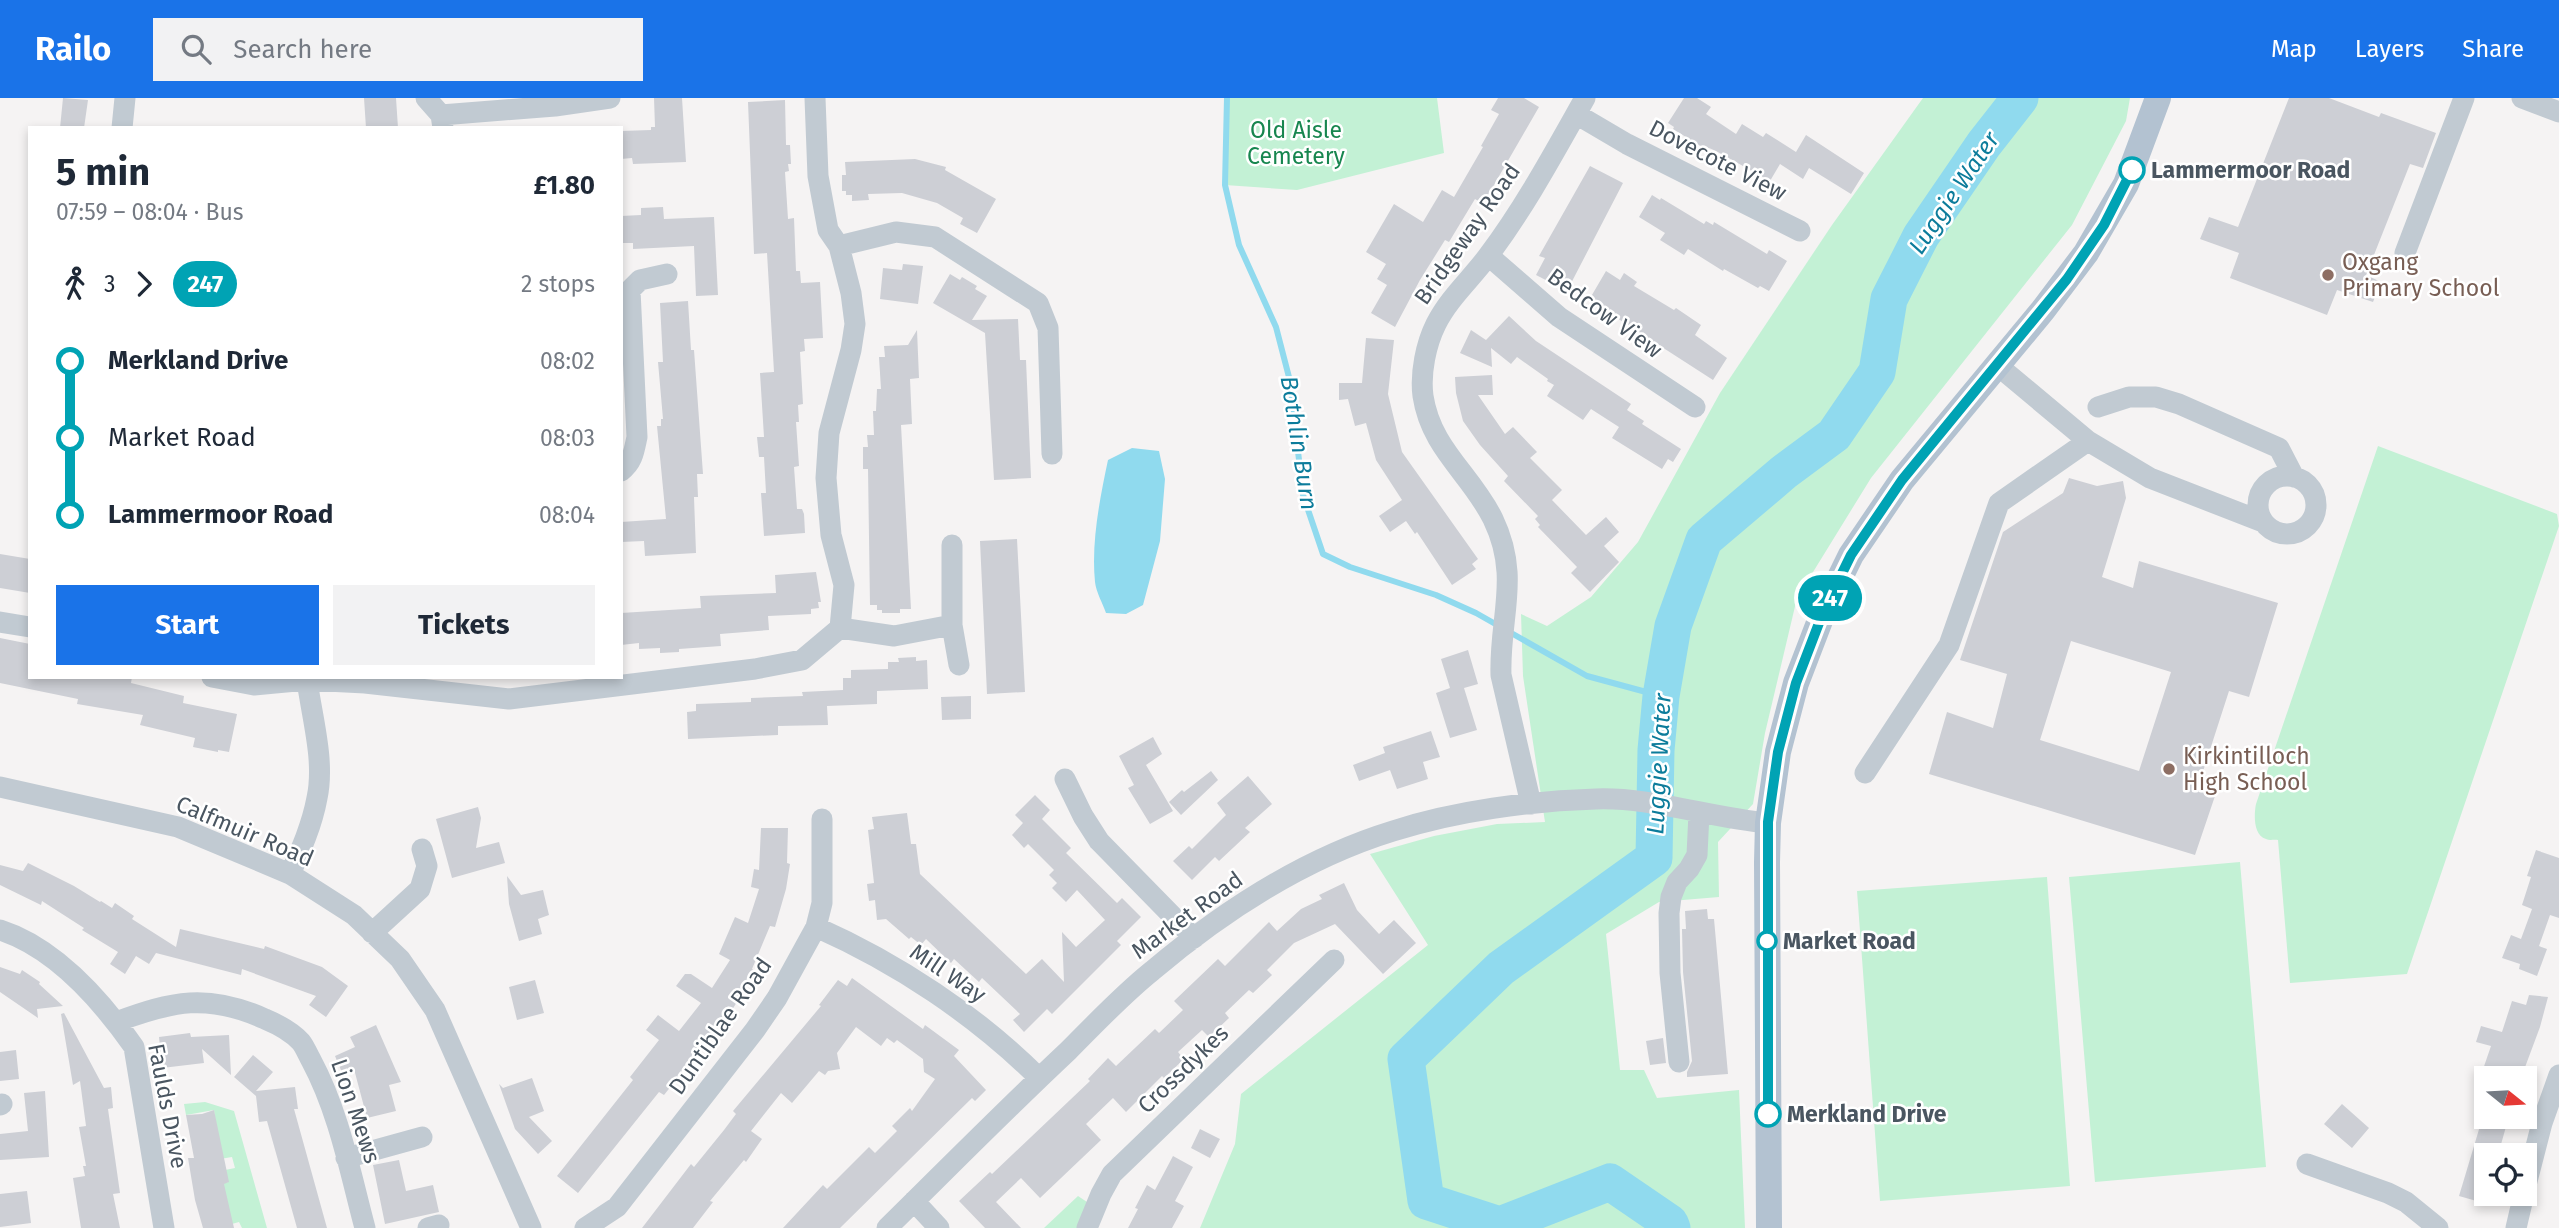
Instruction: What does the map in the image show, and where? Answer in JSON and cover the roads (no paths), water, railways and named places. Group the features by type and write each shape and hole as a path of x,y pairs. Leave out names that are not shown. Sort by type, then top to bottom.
{"main road":[{"path":"1769,1228 1768,822 1778,752 1796,683 1824,610 1851,555 1902,480 2067,279 2104,225 2126,184 2158,98"}],"street":[{"path":"122,126 125,98"},
{"path":"426,98 442,121 610,98"},
{"path":"222,679 254,685 307,680 473,687 509,699 551,696 755,669 802,660 840,628 844,585 831,536 826,478 829,433 851,350 855,324 851,293 839,246 828,230 818,176 815,98"},
{"path":"2405,253 2464,98"},
{"path":"2522,98 2559,112"},
{"name":"Dovecote View","path":"1581,106 1627,144 1800,231"},
{"name":"Bridgeway Road","path":"1531,804 1501,676 1500,656 1508,597 1509,572 1506,555 1493,518 1436,436 1423,396 1424,363 1436,324 1489,256 1581,106"},
{"path":"839,246 896,232 935,237 1038,303 1048,328 1052,454"},
{"name":"Bedcow View","path":"1489,256 1559,317 1695,407"},
{"path":"623,470 633,457 637,437 626,288 640,280 667,274"},
{"path":"1997,365 2088,441 2150,478 2263,522 2277,533 2296,533 2311,522 2316,504 2314,495 2303,481 2294,477 2274,479 2260,493 2258,503 2263,522"},
{"path":"2098,407 2129,397 2156,397 2179,404 2279,448 2294,477"},
{"path":"1865,773 1949,645 1999,503 2088,441"},
{"path":"952,545 952,625 959,665"},
{"path":"0,622 28,627"},
{"path":"840,628 894,636 952,625"},
{"path":"290,874 310,829 318,796 318,758 307,680"},
{"path":"1065,779 1083,817 1099,841 1194,938"},
{"name":"Calfmuir Road","path":"0,787 178,827 290,874 354,915 400,959 435,1010 531,1228"},
{"name":"Market Road","path":"887,1228 1151,971 1194,938 1292,874 1343,850 1392,831 1442,818 1531,804 1596,799 1644,803 1768,822"},
{"path":"1679,1062 1670,973 1669,913 1677,882 1697,855 1690,812"},
{"name":"Duntiblae Road","path":"585,1228 617,1206 777,998 816,928 822,903 822,819"},
{"path":"372,933 420,889 427,866 422,849"},
{"name":"Mill Way","path":"816,928 845,940 917,982 979,1026 1039,1078"},
{"name":"Faulds Drive","path":"0,930 22,937 64,967 116,1021 134,1046 164,1228"},
{"name":"Crossdykes","path":"1087,1228 1112,1174 1334,960"},
{"name":"Lion Mews","path":"116,1021 174,1003 208,1002 244,1009 276,1023 301,1042 321,1079 365,1228"},
{"path":"2537,1143 2559,1075"},
{"path":"346,1158 422,1137"},
{"path":"2307,1164 2406,1202 2438,1228"},
{"path":"914,1201 939,1228"},
{"path":"2516,1228 2521,1206"}],"water":[{"path":"1132,448 1159,451 1165,479 1160,541 1143,605 1126,614 1106,613 1098,594 1094,567 1099,505 1108,460"}],"waterway":[{"name":"Bothlin Burn","path":"1227,98 1225,185 1239,245 1276,327 1290,381 1303,495 1323,554 1350,567 1436,595 1476,613 1587,676 1661,696"},
{"name":"Luggie Water","path":"1672,1228 1670,1223 1610,1182 1500,1225 1426,1201 1406,1059 1501,968 1654,858 1656,750 1661,696 1673,626 1704,540 1784,472 1834,435 1877,372 1889,299 1921,236 1984,144 2020,98"}],"place":[{"name":"Lammermoor Road","path":"2132,170"},
{"name":"Oxgang Primary School","path":"2328,275"},
{"name":"Kirkintilloch High School","path":"2169,769"},
{"name":"Market Road","path":"1767,941"},
{"name":"Merkland Drive","path":"1768,1114"}],"park label":[{"name":"Old Aisle Cemetery","path":"1296,143"}]}
